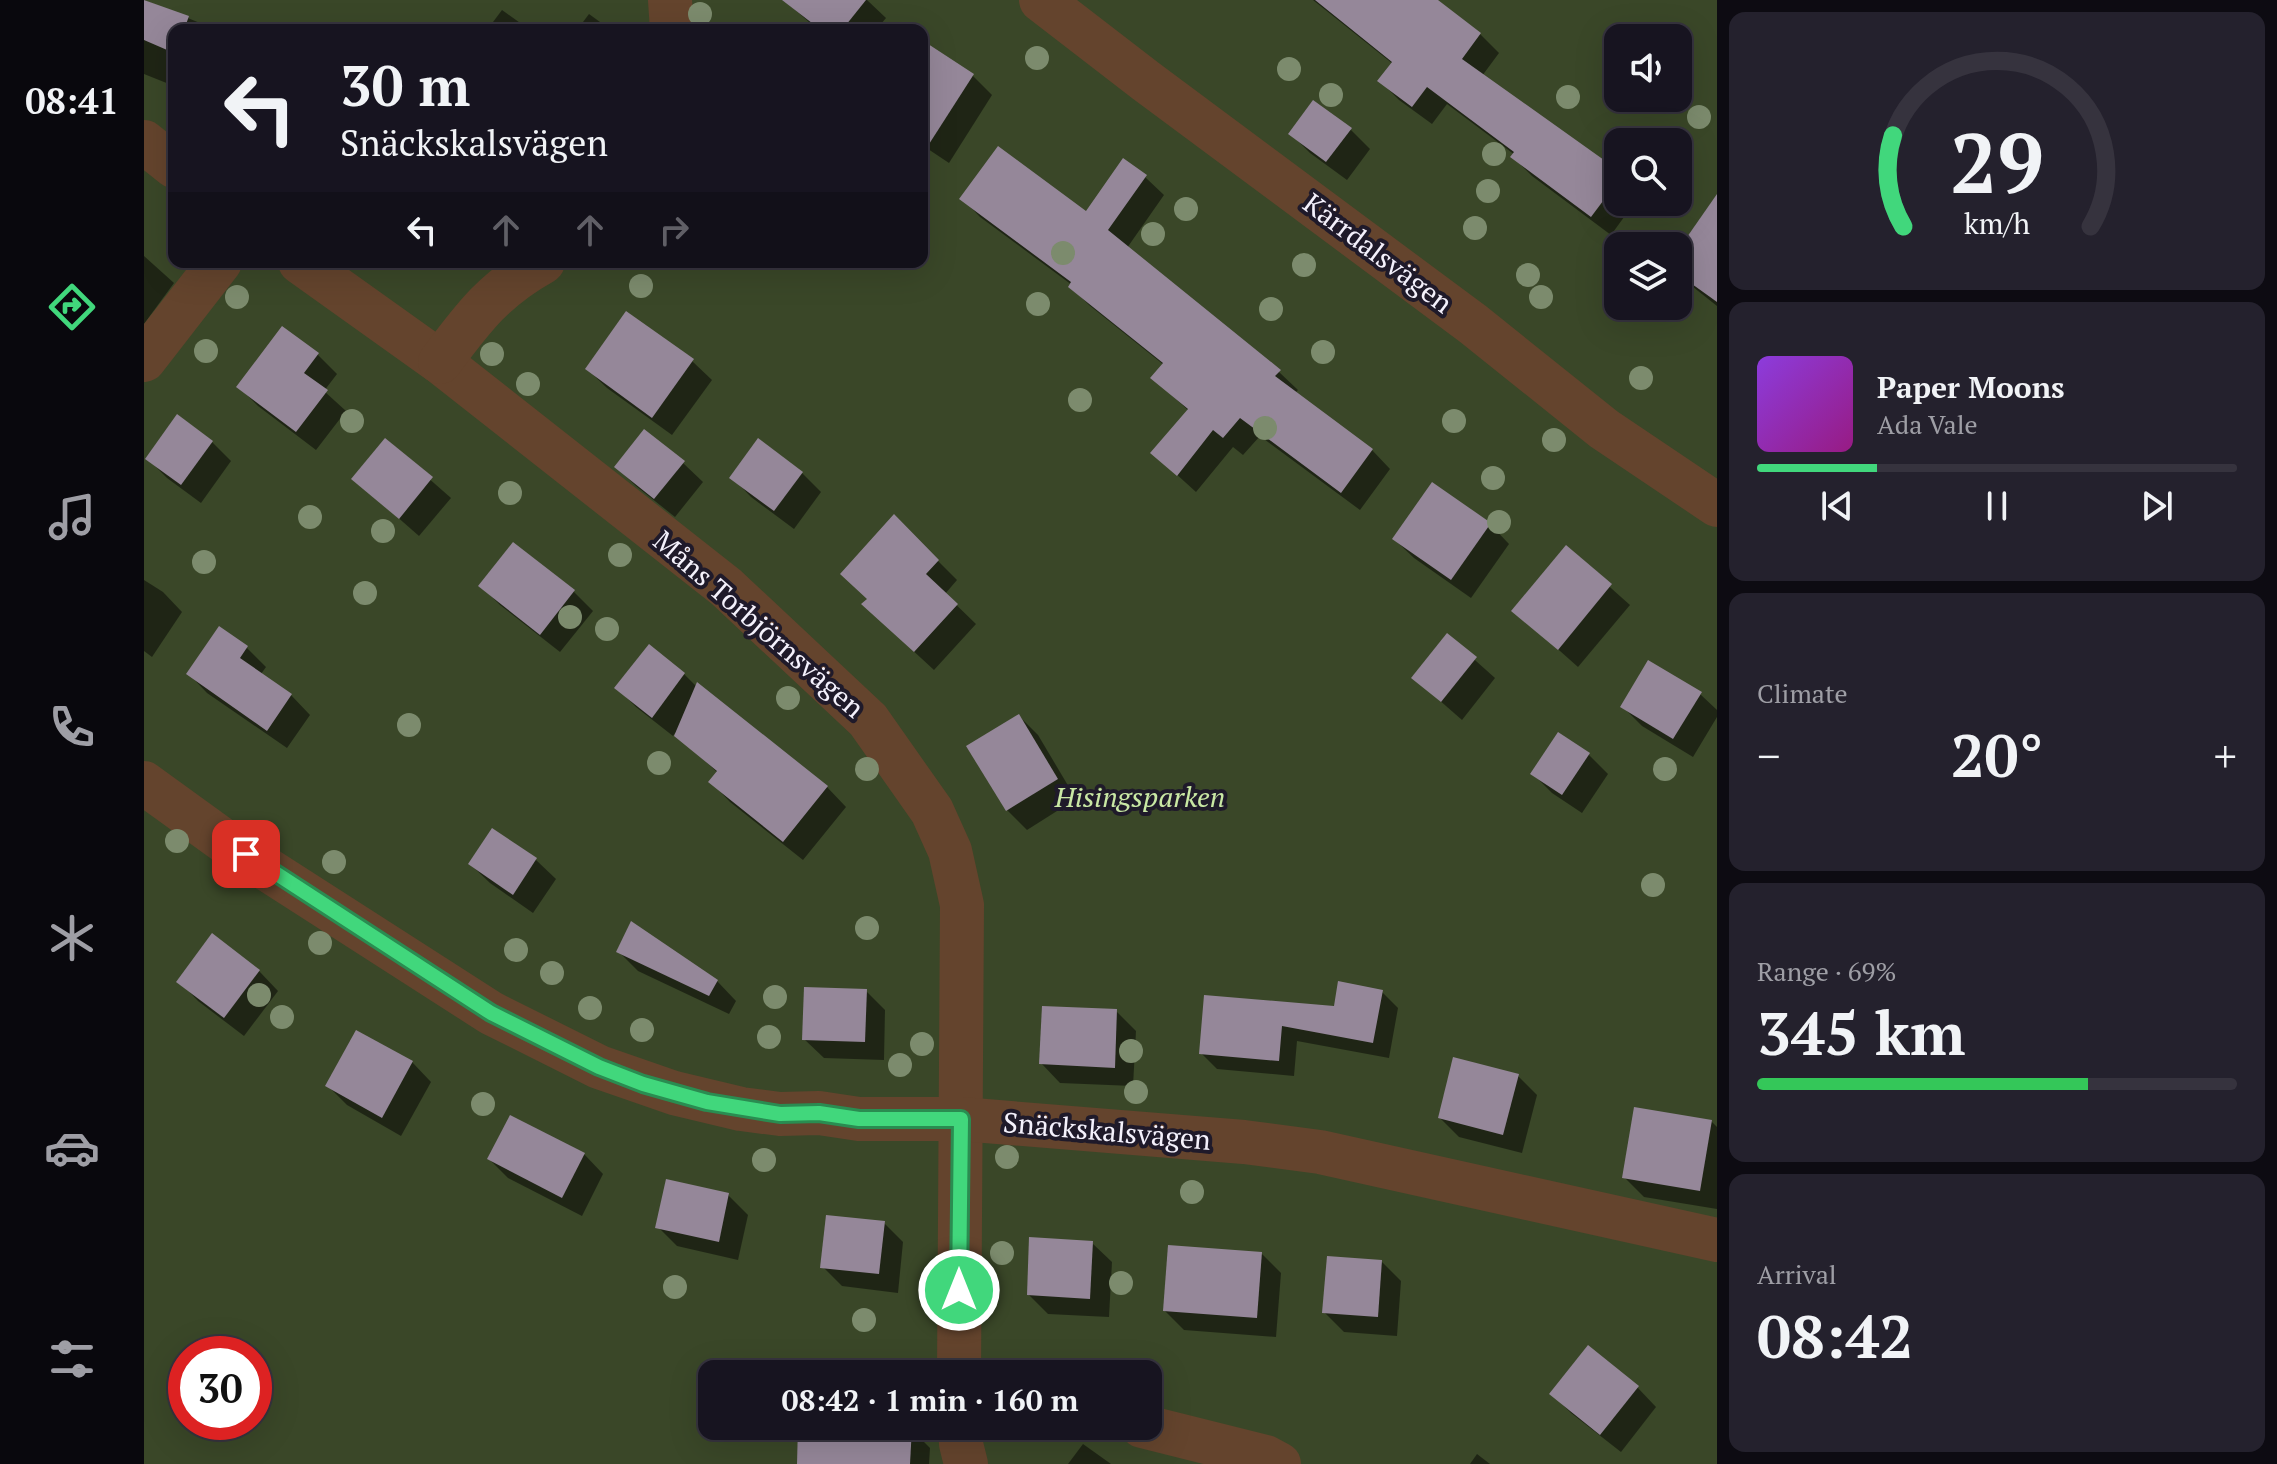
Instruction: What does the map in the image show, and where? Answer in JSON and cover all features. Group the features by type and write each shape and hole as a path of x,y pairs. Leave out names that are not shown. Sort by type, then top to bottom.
{"street":[{"path":"670,0 672,24"},
{"name":"Kärrdalsvägen","path":"1041,0 1473,324 1604,429 1717,505"},
{"path":"144,142 168,161"},
{"path":"144,360 215,268"},
{"name":"Måns Torbjörnsvägen","path":"308,268 440,362 726,587 868,720 932,811 950,851 962,905 959,1360"},
{"path":"440,362 481,307 532,268"},
{"name":"Snäckskalsvägen","path":"144,783 231,846 491,1013 599,1067 674,1093 741,1109 780,1114 819,1113 859,1119 961,1119 1244,1142 1320,1152 1717,1240"},
{"path":"1162,1431 1266,1457 1279,1464"},
{"path":"961,1440 966,1464"}],"green space":[{"name":"Hisingsparken","path":"144,0 1717,0 1717,1464 144,1464"}],"building":[{"path":"144,0 189,16 186,24 168,24 168,50 144,40"},
{"path":"782,0 866,0 847,24 813,24"},
{"path":"1315,0 1438,0 1481,33 1462,59 1604,160 1604,200 1591,217 1510,157 1514,152 1427,87 1412,107 1377,81 1392,62"},
{"path":"928,44 974,74 928,146"},
{"path":"1313,100 1352,128 1326,162 1288,134"},
{"path":"998,146 1086,211 1123,158 1147,175 1108,230 1281,370 1275,376 1373,449 1341,493 1240,418 1223,438 1213,430 1177,476 1150,453 1188,409 1150,378 1163,363 1068,287 1071,282 959,199"},
{"path":"1717,194 1717,302 1692,284 1691,232"},
{"path":"626,311 694,359 652,418 585,369"},
{"path":"282,326 319,353 304,373 328,390 296,432 236,387"},
{"path":"177,414 213,441 181,485 145,459"},
{"path":"644,429 685,461 654,499 614,467"},
{"path":"385,438 433,477 399,519 351,479"},
{"path":"758,438 803,472 774,511 729,478"},
{"path":"1432,482 1491,523 1451,580 1392,539"},
{"path":"894,514 939,560 926,574 958,604 914,652 861,604 867,599 840,574"},
{"path":"513,542 575,590 540,635 478,586"},
{"path":"1566,545 1612,584 1558,650 1511,611"},
{"path":"219,626 248,646 240,658 292,694 267,731 186,674"},
{"path":"1447,633 1477,657 1441,702 1411,678"},
{"path":"649,644 685,673 652,718 614,688"},
{"path":"1648,660 1702,692 1673,739 1620,707"},
{"path":"697,682 828,786 783,842 708,782 717,771 674,736"},
{"path":"1019,714 1058,779 1006,811 966,746"},
{"path":"1558,732 1590,753 1562,795 1530,774"},
{"path":"492,828 537,858 513,895 468,864"},
{"path":"631,921 718,980 709,996 616,952"},
{"path":"212,933 260,970 224,1018 176,982"},
{"path":"1338,981 1383,990 1373,1043 1282,1026 1279,1061 1199,1054 1204,995 1334,1006"},
{"path":"804,987 867,989 865,1042 802,1040"},
{"path":"1042,1006 1117,1009 1115,1068 1039,1064"},
{"path":"356,1030 413,1061 382,1118 325,1086"},
{"path":"1453,1057 1519,1074 1503,1135 1438,1118"},
{"path":"1634,1107 1712,1120 1700,1191 1622,1178"},
{"path":"510,1115 585,1153 562,1198 487,1159"},
{"path":"666,1179 729,1193 719,1242 655,1228"},
{"path":"826,1215 885,1221 879,1274 820,1268"},
{"path":"1029,1237 1093,1241 1090,1299 1027,1295"},
{"path":"1168,1245 1262,1252 1257,1318 1163,1311"},
{"path":"1327,1256 1382,1260 1378,1317 1322,1313"},
{"path":"1588,1345 1639,1386 1600,1435 1549,1394"},
{"path":"798,1440 911,1440 910,1464 797,1464"}],"route":[{"path":"246,854 491,1013 599,1067 643,1084 707,1102 780,1114 819,1113 859,1119 961,1119 959,1290"}]}
